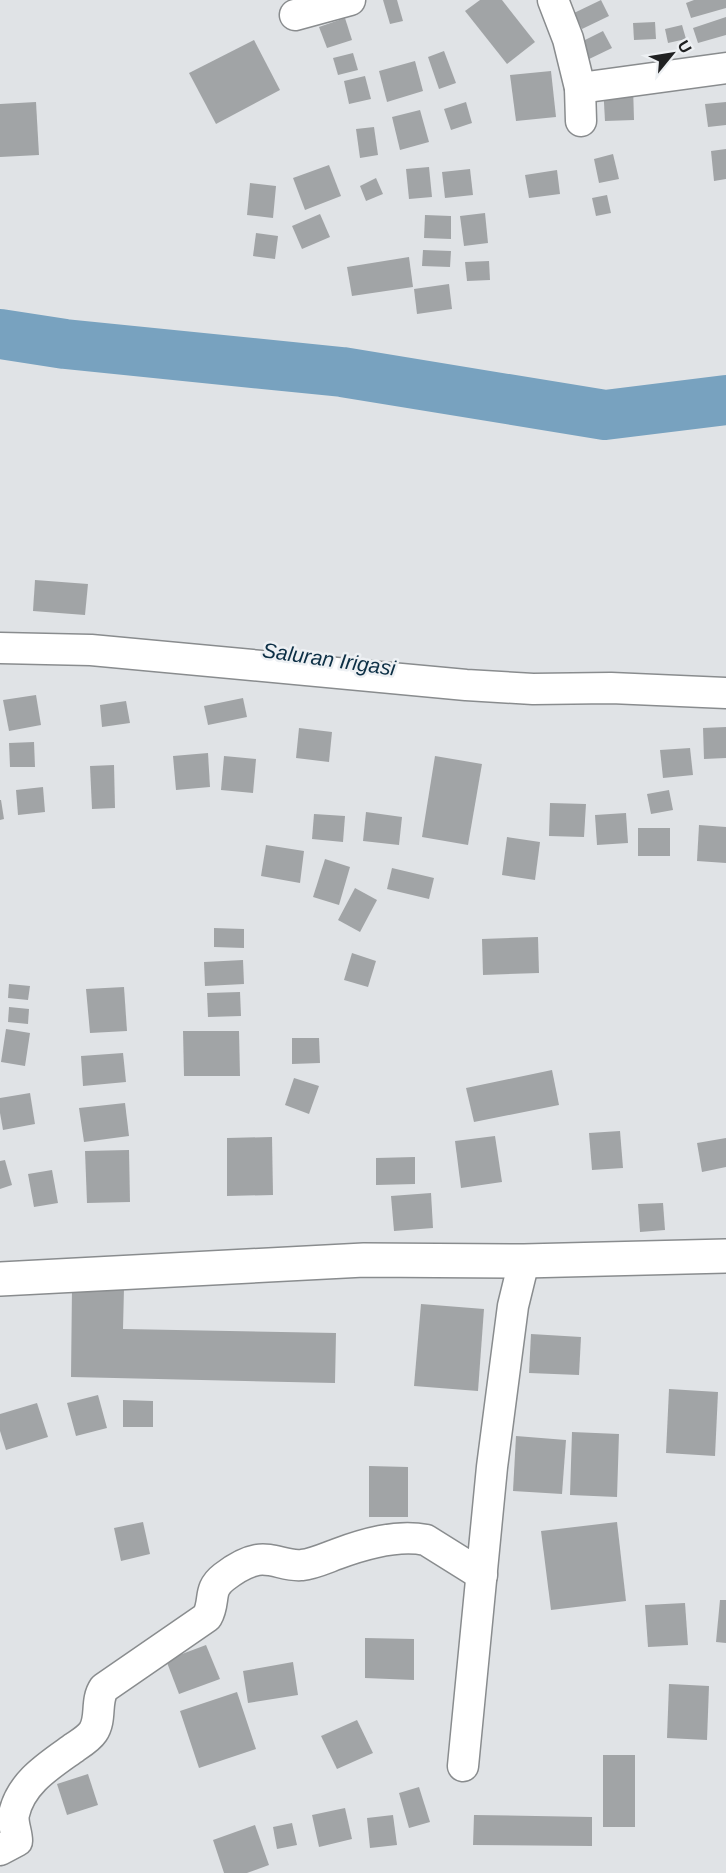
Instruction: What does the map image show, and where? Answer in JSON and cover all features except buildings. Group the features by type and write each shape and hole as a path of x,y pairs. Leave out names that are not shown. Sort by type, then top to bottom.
{"street":[{"path":"295,15 350,0"},
{"path":"553,0 568,39 580,88 581,121"},
{"path":"580,88 726,68"},
{"path":"0,648 91,650 466,685 533,689 611,688 726,693"},
{"path":"0,1279 364,1260 524,1262 726,1256"},
{"path":"463,1766 492,1467 512,1317 524,1262"},
{"path":"0,1850 17,1841 14,1815 28,1784 93,1733 98,1721 100,1694 104,1688 207,1617 214,1587 225,1576 245,1564 255,1560 265,1560 302,1565 384,1540 416,1538 426,1540 482,1575"}],"waterway":[{"path":"0,334 65,344 342,372 605,415 726,400"}],"water label":[{"name":"Saluran Irigasi","path":"329,659"}]}
